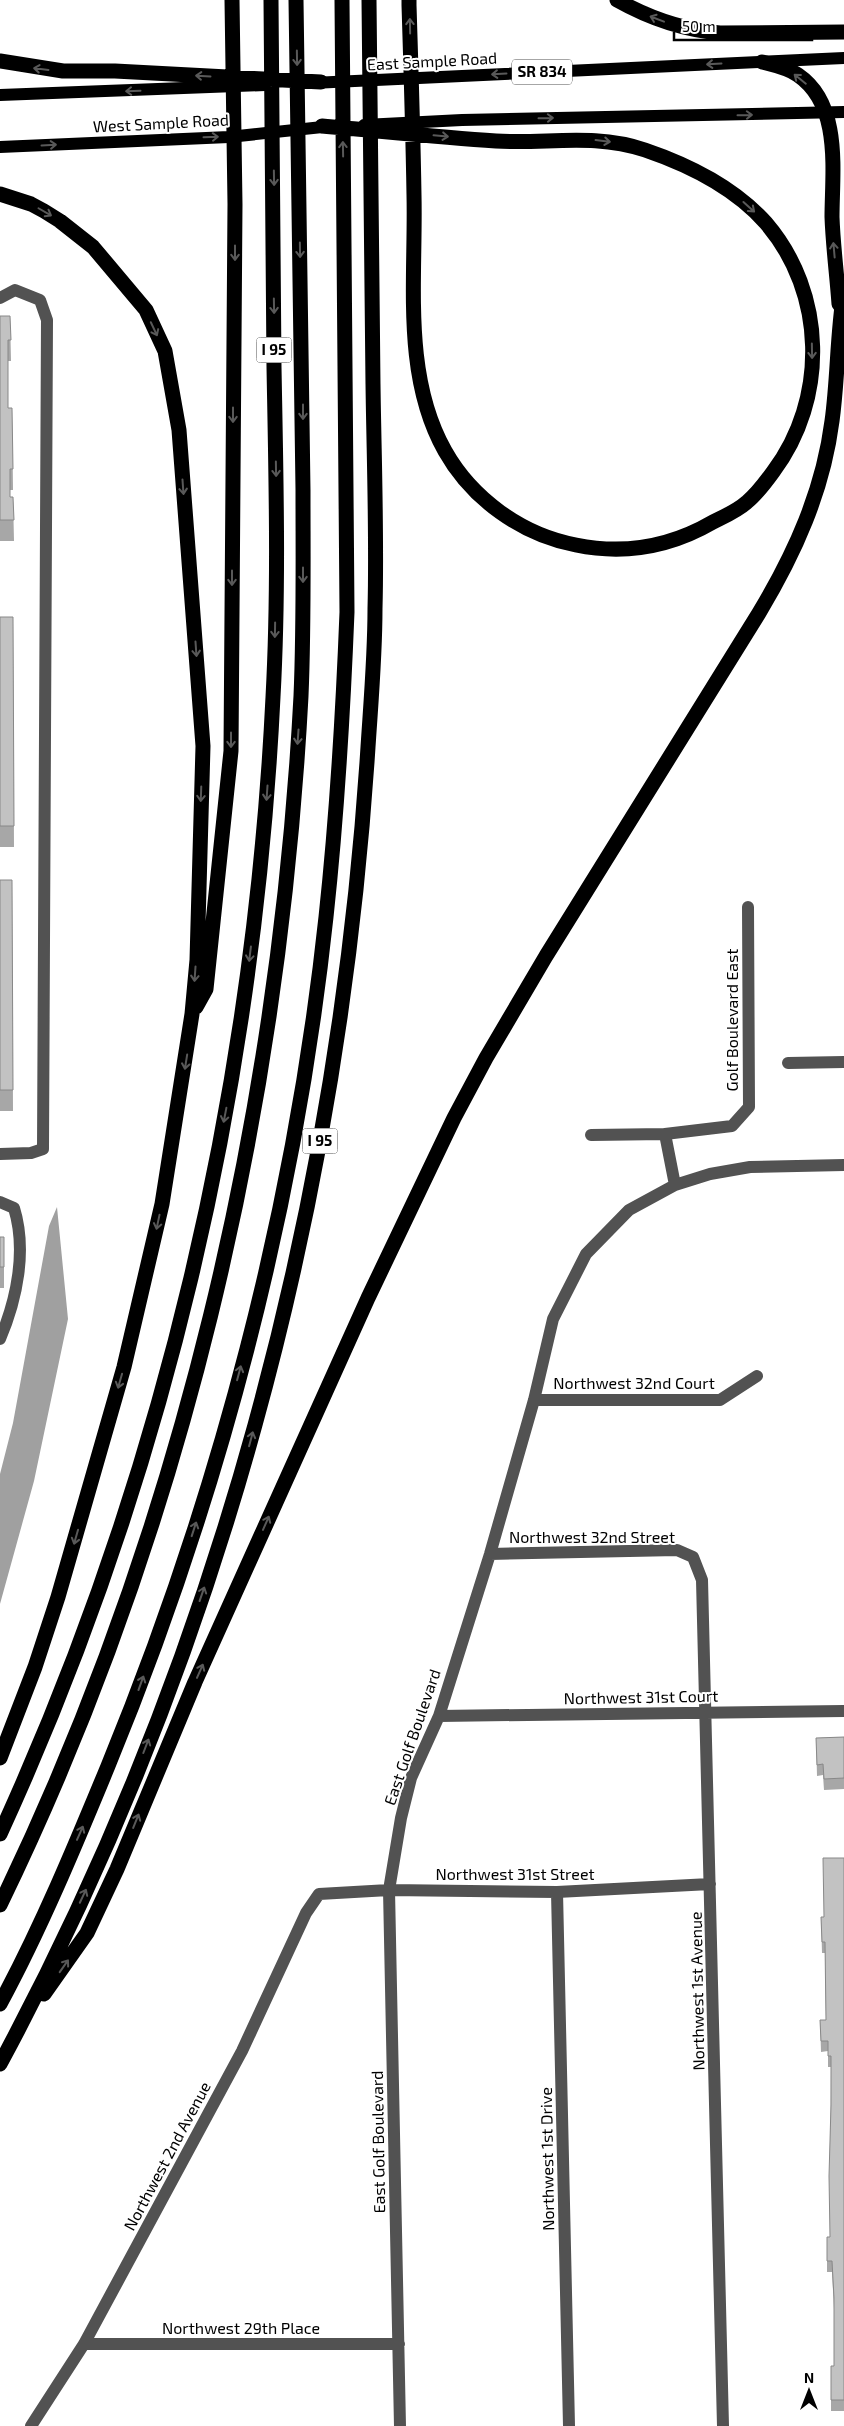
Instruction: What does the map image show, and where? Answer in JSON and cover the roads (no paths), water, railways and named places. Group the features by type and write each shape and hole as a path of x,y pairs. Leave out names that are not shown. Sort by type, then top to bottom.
{"highway":[{"path":"617,0 662,21 700,32 720,34 844,32"},
{"path":"322,126 500,141 602,140 620,143 666,158 716,182 734,194 765,222 798,273 809,316 812,337 811,382 803,418 782,460 759,490 746,504 683,538 632,549 587,547 558,541 521,525 469,486 446,452 428,411 417,368 414,198 409,2"},
{"path":"0,2004 91,1807 131,1710 178,1580 203,1500 253,1320 296,1120 326,919 343,714 347,612 342,3"},
{"name":"I 95","path":"0,2064 105,1847 184,1647 246,1458 294,1268 319,1150 340,1021 353,918 363,818 376,610 369,3"},
{"name":"I 95","path":"0,1834 69,1675 134,1486 188,1292 230,1094 258,894 273,694 276,494 271,5"},
{"path":"0,1906 56,1780 95,1685 161,1493 214,1298 237,1198 256,1098 285,894 301,694 302,386 296,5"},
{"path":"192,1014 206,988 231,751 235,204 233,6"},
{"path":"0,61 63,71 115,71 321,82"},
{"path":"762,62 798,75 813,92 824,113 831,138 832,228 840,316"},
{"path":"0,194 38,208 60,221 93,247 146,310 165,351 179,430 203,746 196,960 192,1014 162,1204 124,1367 58,1596 35,1668 0,1758"},
{"path":"16,2034 87,1933 117,1869 195,1682 368,1298 459,1109 541,963 754,621 792,553 816,494 827,448 836,381 840,316 844,292"}],"main road":[{"name":"East Sample Road","path":"321,82 844,58"},
{"name":"West Sample Road","path":"0,95 321,82"},
{"path":"322,126 462,120 844,112"},
{"name":"West Sample Road","path":"0,147 230,137 322,126"}],"street":[{"path":"0,298 15,290 40,300 48,320 43,1149 31,1153 0,1154"},
{"name":"Golf Boulevard East","path":"591,1135 665,1134 732,1126 749,1107 748,907"},
{"path":"788,1064 844,1062"},
{"path":"665,1134 675,1185"},
{"name":"East Golf Boulevard","path":"400,2426 389,1890 401,1818 411,1778 439,1716 490,1554 534,1400 552,1319 586,1254 629,1210 675,1185 710,1174 750,1167 844,1165"},
{"path":"0,1202 14,1208 20,1244 15,1298 0,1338"},
{"name":"Northwest 32nd Court","path":"534,1400 720,1400 757,1376"},
{"name":"Northwest 32nd Street","path":"490,1554 677,1550 693,1557"},
{"name":"Northwest 1st Avenue","path":"693,1557 702,1580 723,2426"},
{"name":"Northwest 31st Court","path":"439,1716 844,1712"},
{"name":"Northwest 31st Street","path":"320,1894 389,1890 557,1892 710,1884"},
{"name":"Northwest 1st Drive","path":"557,1892 569,2426"},
{"name":"Northwest 2nd Avenue","path":"31,2426 84,2344 242,2051 306,1913 320,1894"},
{"name":"Northwest 29th Place","path":"84,2344 399,2344"}]}
